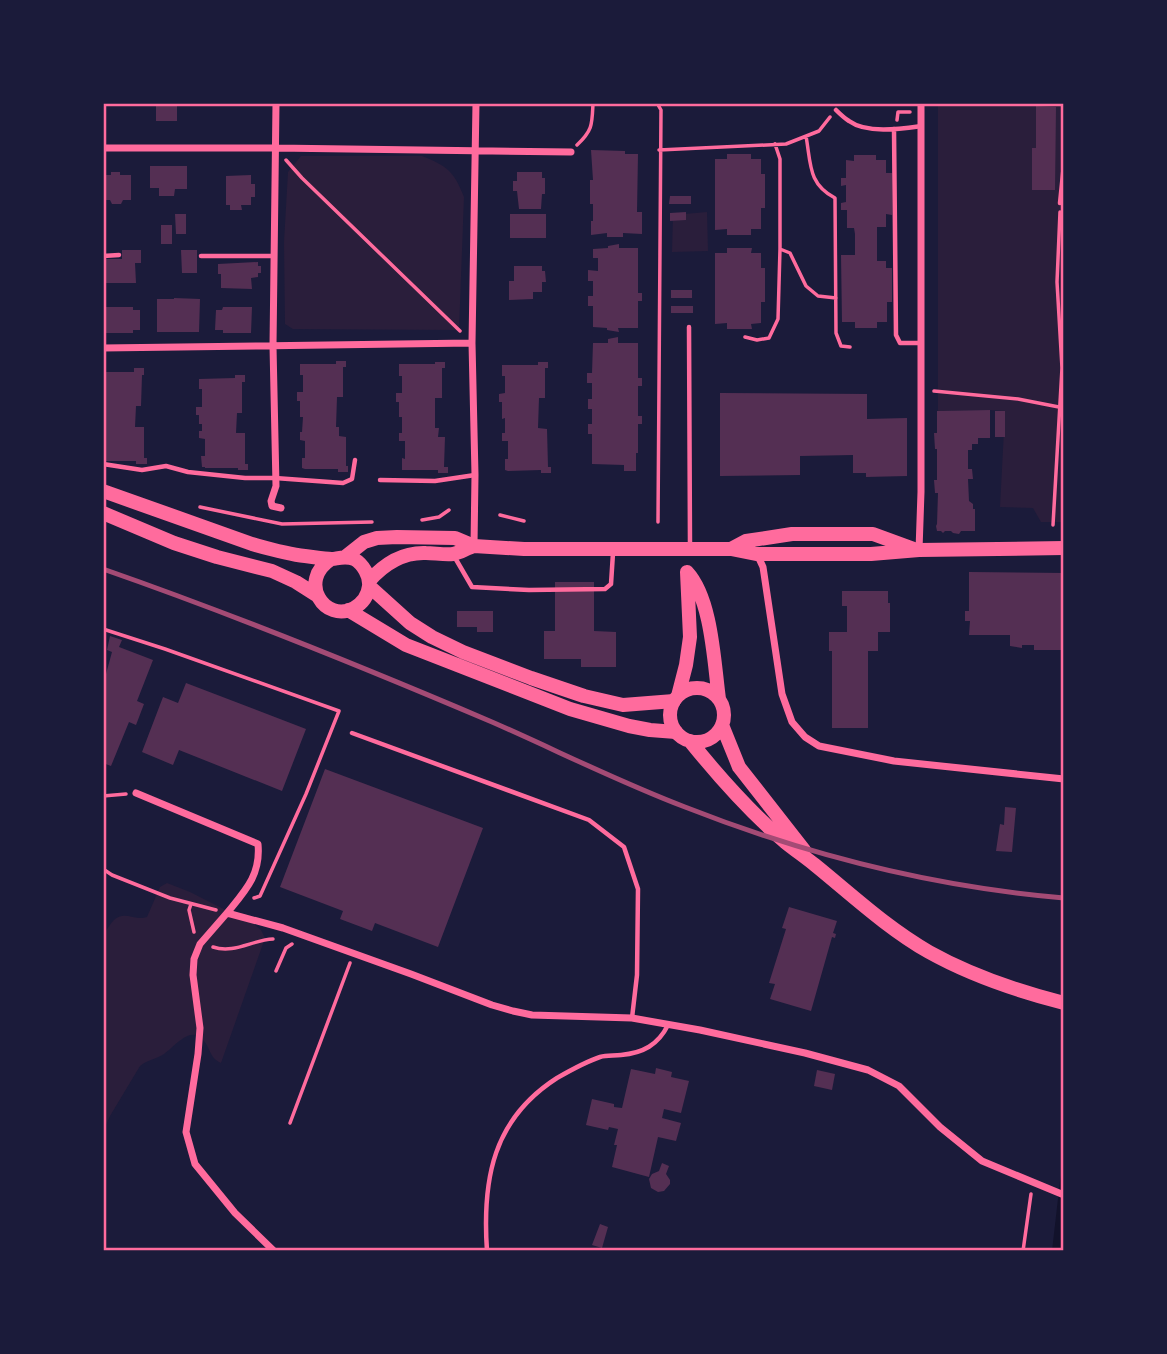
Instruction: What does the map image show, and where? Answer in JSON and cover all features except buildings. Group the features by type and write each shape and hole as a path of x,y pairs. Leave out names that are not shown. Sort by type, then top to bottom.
{"main road":[{"path":"103,491 277,551 338,558 354,559 366,572 369,584 367,595 356,607 340,611 323,604 318,596 315,579 318,570 324,564 338,558 364,542 377,538 455,538 474,546 524,549 731,549 756,554 871,554 919,550 1064,548"},
{"path":"103,513 174,543 272,571 318,596"},
{"path":"731,549 746,541 793,534 873,534 919,550"},
{"path":"369,584 381,568 407,555 419,552 453,554 474,546"},
{"path":"722,725 709,739 700,742 681,737 671,725 670,716 686,666 690,638 687,572 696,582 703,601 722,708 722,725 739,767 816,865"},
{"path":"369,584 410,624 432,638 583,696 623,705 676,698 685,690 694,688 704,689 719,699"},
{"path":"348,610 406,645 570,709 629,726 676,732"},
{"path":"690,741 757,816 867,909 928,951 966,970 1004,986 1064,1003"}],"street":[{"path":"276,103 273,346 276,486 271,501 272,506 281,508"},
{"path":"474,546 472,343 476,103"},
{"path":"919,550 921,103"},
{"path":"103,148 571,152"},
{"path":"103,348 472,343"},
{"path":"756,554 763,568 782,694 792,722 805,737 819,746 894,761 1064,779"},
{"path":"136,793 258,844 259,854 252,883 200,944 194,959 192,975 200,1028 186,1132 195,1164 235,1213 274,1251"},
{"path":"227,913 283,928 492,1005 532,1016 632,1018 805,1053 868,1070 899,1087 940,1128 982,1161 1060,1194"}],"lane":[{"path":"836,110 851,123 874,129 922,126"},
{"path":"894,129 896,335 900,343 920,343"},
{"path":"1060,203 1064,164"},
{"path":"103,256 119,256"},
{"path":"201,256 274,256"},
{"path":"689,327 690,550"},
{"path":"103,464 142,470 166,466 188,472 245,478 343,483 352,479 355,460"},
{"path":"380,480 435,481 475,475"},
{"path":"453,554 472,587 529,590 605,589 611,584 612,549"},
{"path":"352,733 589,820 624,847 638,889 637,975 632,1018"},
{"path":"487,1251 488,1196 492,1164 511,1120 547,1085 576,1067 605,1056 625,1055 646,1049 656,1042 668,1025"}],"path":[{"path":"571,152 585,138 593,124 593,103"},
{"path":"657,103 661,110 658,522"},
{"path":"659,150 786,144 819,131 836,110"},
{"path":"806,136 814,180 824,192 835,198 836,333 841,346 850,347"},
{"path":"745,337 757,340 769,338 778,319 780,159 775,144"},
{"path":"276,148 302,178 472,343"},
{"path":"1053,525 1063,408 1057,284 1060,203"},
{"path":"780,249 790,253 806,286 818,296 836,298"},
{"path":"1057,284 1064,283"},
{"path":"934,391 1018,399 1063,408"},
{"path":"500,515 524,521"},
{"path":"103,629 339,711 306,794 260,896 227,913 170,898 103,869"},
{"path":"103,796 136,793"},
{"path":"290,1123 350,963"},
{"path":"1023,1251 1032,1183"}],"shaded area":[{"path":"938,103 1064,103 1064,524 1041,522 1033,508 1000,507 1005,411 938,411"},
{"path":"301,156 422,156 449,170 464,197 459,330 293,329 285,324 284,242 288,172"},
{"path":"707,212 708,251 672,252 673,215"},
{"path":"167,883 255,925 265,938 221,1063 214,1058 201,1038 196,1035 187,1036 164,1054 140,1066 103,1131 103,934 118,917 147,917 160,887"},
{"path":"1064,1161 1064,1251 1052,1251 1060,1181"}],"railway":[{"path":"103,569 347,662 492,722 636,787 777,840 919,877 1064,898"}]}
